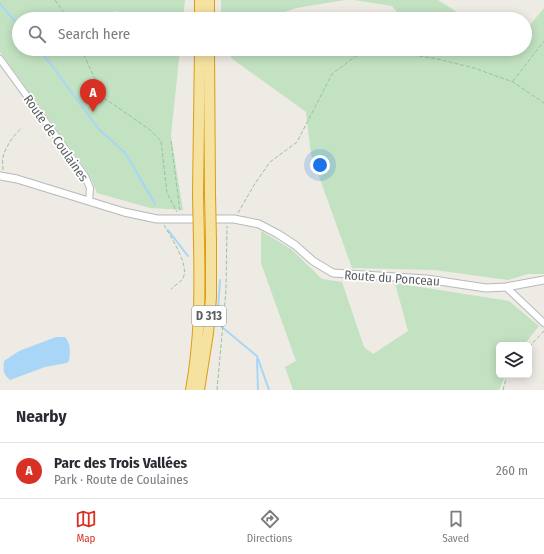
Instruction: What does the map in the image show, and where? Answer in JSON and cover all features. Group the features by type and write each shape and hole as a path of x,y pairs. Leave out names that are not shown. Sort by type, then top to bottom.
{"highway":[{"path":"200,0 200,12"},
{"path":"209,0 209,12"},
{"name":"D 313","path":"191,390 195,368 200,296 198,194 200,56"},
{"name":"D 313","path":"200,390 208,333 211,297 209,56"}],"street":[{"name":"Route de Coulaines","path":"0,59 85,176 90,188 89,201"},
{"name":"Route du Ponceau","path":"1,176 17,179 124,212 161,219 231,219 260,224 295,245 313,261 333,273 426,279 486,288 506,287 544,280"},
{"path":"506,287 544,323"}],"path":[{"path":"55,0 63,12"},
{"path":"513,82 544,41"},
{"path":"84,56 104,98 149,129 161,141 167,192 182,220"},
{"path":"216,390 226,290 228,234 231,219 270,162 297,142 332,74 356,56"},
{"path":"419,56 474,68 513,82 544,103"},
{"path":"1,176 4,157 13,137 22,128"},
{"path":"171,141 182,220"},
{"path":"161,219 181,257 184,272 183,279 171,289"},
{"path":"532,344 544,331"},
{"path":"503,390 506,378"}],"green space":[{"path":"0,0 185,0 184,12 12,12 12,56 179,56 171,136 183,210 150,208 97,193 89,174 0,52"},
{"path":"221,0 345,0 296,8 284,12 221,12"},
{"path":"354,0 438,0 457,12 397,12 392,6"},
{"path":"544,8 544,274 528,274 508,280 435,270 352,268 311,154 306,112 231,58 231,56 532,56 532,23"},
{"path":"261,231 291,249 322,279 342,282 364,347 373,354 408,331 395,283 509,301 539,326 526,342 496,342 496,378 504,378 499,390 293,390 285,367 296,361 261,263"}],"water":[{"path":"56,337 65,337 67,339 70,348 70,355 67,363 45,367 10,380 6,376 4,361 19,351"}],"waterway":[{"path":"0,4 12,18"},
{"path":"44,56 98,128 126,154 155,204"},
{"path":"168,230 188,256"},
{"path":"220,280 217,323 257,356 269,390"},
{"path":"257,359 258,390"}],"place":[{"name":"Parc des Trois Vallées","path":"93,112"}]}
